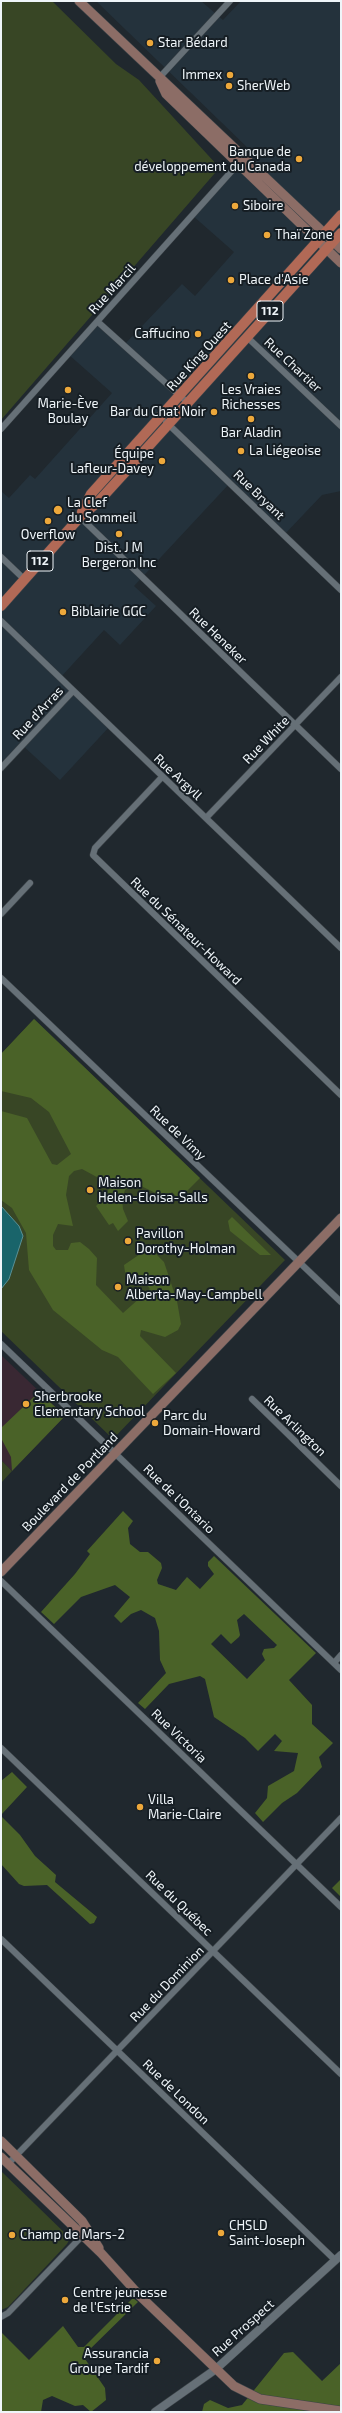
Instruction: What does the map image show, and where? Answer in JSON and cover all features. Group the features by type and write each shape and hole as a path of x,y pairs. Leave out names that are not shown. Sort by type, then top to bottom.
{"main road":[{"path":"79,1 321,237"},
{"path":"159,78 166,94 238,164 330,245 341,263"},
{"name":"Rue King Ouest","path":"1,606 80,517 98,502 165,421 341,215"},
{"name":"Rue King Ouest","path":"184,399 247,337 341,233"},
{"path":"330,245 341,249"},
{"name":"Boulevard de Portland","path":"1,1572 341,1218"},
{"path":"1,2141 88,2228 101,2253"},
{"path":"1,2157 101,2253 136,2292 234,2386 250,2396 269,2401 341,2410"}],"street":[{"path":"159,78 230,1"},
{"name":"Rue Marcil","path":"1,429 238,164"},
{"path":"98,322 184,399"},
{"name":"Rue Chartier","path":"247,337 341,426"},
{"name":"Rue Bryant","path":"165,421 341,590"},
{"name":"Rue Heneker","path":"80,517 341,769"},
{"path":"1,557 24,579"},
{"name":"Rue Argyll","path":"1,621 341,948"},
{"name":"Rue White","path":"206,818 341,677"},
{"name":"Rue d'Arras","path":"1,768 73,691"},
{"name":"Rue du Sénateur-Howard","path":"162,777 95,848 93,855 341,1095"},
{"path":"1,914 30,883"},
{"name":"Rue de Vimy","path":"1,978 341,1302"},
{"name":"Rue de l'Ontario","path":"1,1344 341,1670"},
{"name":"Rue Arlington","path":"252,1399 341,1486"},
{"name":"Rue Victoria","path":"1,1581 341,1908"},
{"path":"334,1663 341,1655"},
{"name":"Rue du Québec","path":"1,1748 341,2074"},
{"name":"Rue du Dominion","path":"8,2164 341,1818"},
{"name":"Rue de London","path":"1,1939 117,2051 338,2258"},
{"path":"1,2317 8,2313 88,2228"},
{"name":"Rue Prospect","path":"155,2412 216,2369 338,2258"}],"shaded area":[{"path":"96,1 201,1 223,20 241,1 341,1 341,491 322,495 284,535 230,483 134,586 156,606 120,645 104,630 60,678 110,726 60,780 20,743 1,763 1,491 9,498 30,475 35,479 112,393 68,354 97,322 124,345 182,284 195,296 234,252 192,215 251,151"},
{"name":"Sherbrooke Elementary School","path":"1,1355 65,1416 12,1471 1,1460"}],"green space":[{"path":"1,1 52,1 116,64 139,80 218,166 215,173 1,420"},
{"path":"34,1019 285,1260 113,1439 1,1331 1,1054"},
{"path":"34,1019 200,1178 179,1199 172,1192 166,1198 141,1186 129,1186 125,1190 122,1199 123,1209 128,1221 118,1231 113,1223 109,1225 96,1206 106,1196 109,1188 106,1182 82,1169 74,1171 69,1176 66,1195 73,1226 58,1224 53,1235 53,1246 56,1250 68,1250 71,1243 80,1242 89,1249 97,1258 96,1285 123,1313 150,1289 138,1274 133,1278 125,1272 124,1265 146,1250 155,1253 164,1262 177,1301 181,1324 178,1330 165,1337 141,1330 140,1336 176,1373 153,1394 118,1357 102,1350 53,1310 29,1270 26,1233 12,1208 1,1200 1,1111 27,1118 52,1164 57,1165 71,1154 49,1112 31,1098 1,1091 1,1054"},
{"path":"232,1217 271,1255 260,1255 230,1231 228,1221"},
{"path":"39,1392 65,1416 12,1471 11,1457 1,1438 1,1428"},
{"path":"1,1460 12,1471 1,1483"},
{"path":"123,1511 133,1521 128,1528 130,1544 140,1552 148,1552 161,1563 162,1568 157,1580 158,1584 176,1590 187,1577 200,1589 214,1574 208,1566 208,1562 214,1556 316,1653 289,1680 312,1705 312,1724 333,1743 319,1757 322,1767 297,1793 282,1803 263,1822 255,1813 267,1798 268,1786 294,1771 298,1753 274,1751 282,1741 275,1734 258,1751 245,1738 214,1717 205,1679 200,1676 169,1684 145,1709 138,1703 166,1673 160,1660 159,1631 155,1618 141,1610 131,1614 121,1623 114,1616 130,1597 115,1585 81,1597 54,1624 41,1612 75,1574 90,1554 87,1551","holes":["244,1614 277,1645 274,1648 264,1649 262,1654 265,1660 247,1679 211,1644 221,1634 231,1644 239,1637 240,1635 237,1620"]},
{"path":"12,1772 27,1787 1,1815 1,1781"},
{"path":"1,1816 20,1835 35,1856 56,1875 55,1882 97,1917 94,1923 90,1924 47,1885 24,1886 19,1884 1,1864"},
{"path":"341,1879 341,1897 332,1888"},
{"path":"1,2171 70,2238 67,2244 8,2307 1,2310"},
{"path":"133,2298 138,2302 83,2356 105,2388 106,2400 91,2412 83,2405 75,2406 52,2396 43,2400 41,2412 1,2412 1,2332 29,2360 63,2326 78,2347 84,2347"},
{"path":"293,2352 322,2381 341,2363 341,2412 202,2412 204,2404 210,2400 228,2408 242,2405 284,2353"}],"water":[{"path":"1,1206 19,1226 23,1236 9,1279 1,1289"}],"place":[{"name":"Star Bédard","path":"150,43"},
{"name":"Immex","path":"230,75"},
{"name":"SherWeb","path":"229,86"},
{"name":"Banque de développement du Canada","path":"299,159"},
{"name":"Siboire","path":"235,206"},
{"name":"Thaï Zone","path":"267,235"},
{"name":"Place d'Asie","path":"231,280"},
{"name":"Caffucino","path":"198,334"},
{"name":"Les Vraies Richesses","path":"251,376"},
{"name":"Marie-Ève Boulay","path":"68,390"},
{"name":"Bar du Chat Noir","path":"214,412"},
{"name":"Bar Aladin","path":"251,419"},
{"name":"La Liégeoise","path":"241,451"},
{"name":"Équipe Lafleur-Davey","path":"162,461"},
{"name":"La Clef du Sommeil","path":"58,510"},
{"name":"Overflow","path":"48,521"},
{"name":"Dist. J M Bergeron Inc","path":"119,534"},
{"name":"Biblairie GGC","path":"63,612"},
{"name":"Maison Helen-Eloisa-Salls","path":"90,1190"},
{"name":"Pavillon Dorothy-Holman","path":"128,1241"},
{"name":"Maison Alberta-May-Campbell","path":"118,1287"},
{"name":"Sherbrooke Elementary School","path":"26,1404"},
{"name":"Parc du Domain-Howard","path":"155,1423"},
{"name":"Villa Marie-Claire","path":"140,1807"},
{"name":"CHSLD Saint-Joseph","path":"221,2233"},
{"name":"Champ de Mars-2","path":"12,2235"},
{"name":"Centre jeunesse de l'Estrie","path":"65,2300"},
{"name":"Assurancia Groupe Tardif","path":"157,2361"}]}
